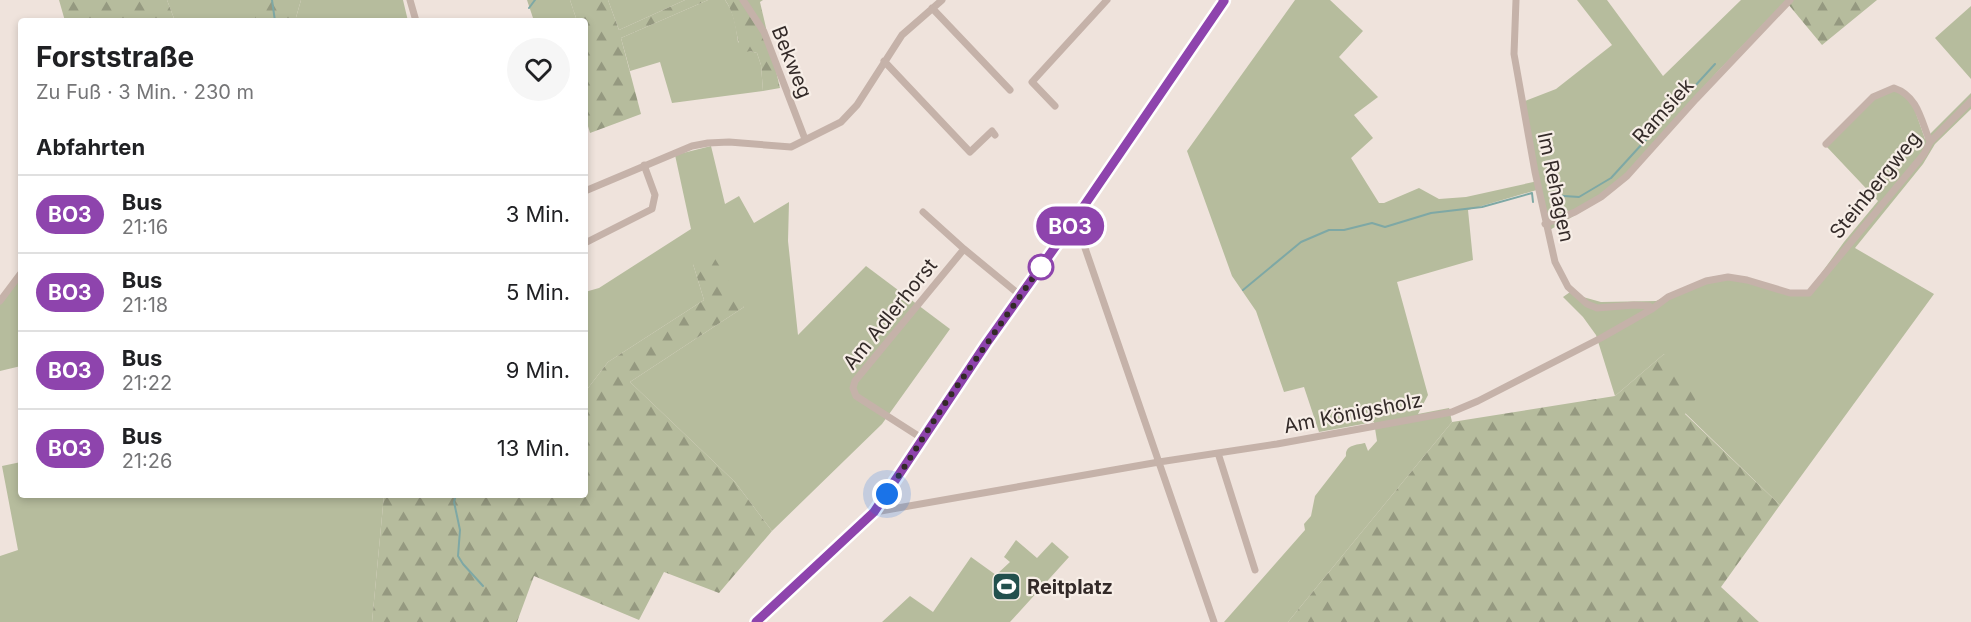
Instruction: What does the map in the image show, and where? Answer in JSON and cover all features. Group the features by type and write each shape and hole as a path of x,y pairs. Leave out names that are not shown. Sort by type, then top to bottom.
{"street":[{"path":"410,0 415,18"},
{"name":"Bekweg","path":"742,0 764,32 805,139"},
{"path":"588,190 676,151 708,143 729,142 791,147 841,122 858,105 902,35 942,0"},
{"path":"1055,106 1032,82 1107,0"},
{"path":"756,622 874,512 986,344 1075,219 1224,0"},
{"name":"Im Rehagen","path":"1516,0 1514,54 1545,224 1555,262 1572,292 1597,308 1634,305 1649,306 1652,309"},
{"name":"Ramsiek","path":"1545,224 1575,212 1601,197 1627,176 1790,0"},
{"path":"932,8 1010,90"},
{"path":"884,61 970,152 992,131 995,135"},
{"path":"1826,144 1873,97 1894,88 1903,91 1917,105 1930,142"},
{"name":"Steinbergweg","path":"1809,293 1924,154 1930,142 1971,101"},
{"path":"588,241 652,209 655,195 644,165"},
{"path":"923,212 1021,296"},
{"path":"1075,219 1214,622"},
{"name":"Am Adlerhorst","path":"923,439 856,396 853,388 855,381 964,249"},
{"path":"0,301 18,277"},
{"name":"Am Königsholz","path":"874,512 1452,412 1591,344 1652,309 1668,297 1706,281 1728,277 1747,280 1790,293 1809,293"},
{"path":"1218,453 1255,570"}],"green space":[{"path":"59,0 167,0 174,18 64,18"},
{"path":"167,0 255,0 255,18 174,18"},
{"path":"255,0 301,0 296,18 255,18"},
{"path":"301,0 403,0 407,18 296,18"},
{"path":"527,0 570,0 576,18 533,18"},
{"path":"570,0 608,0 619,30 685,0 708,0 621,38 641,114 590,133 588,126 588,18 576,18"},
{"path":"608,0 685,0 619,30"},
{"path":"708,0 725,0 731,10 738,42 757,53 761,65 763,91 672,103 660,62 630,71 621,38"},
{"path":"725,0 763,0 760,2 780,88 763,91 761,65 757,53 750,51 742,53 731,12"},
{"path":"1295,0 1330,0 1363,31 1339,57 1378,97 1354,115 1373,138 1351,158 1379,203 1384,203 1419,188 1439,199 1466,197 1538,181 1525,101 1556,89 1612,45 1577,0 1607,0 1663,76 1741,0 1793,0 1781,6 1720,69 1603,199 1548,231 1540,189 1468,210 1473,260 1397,282 1428,395 1418,414 1449,408 1452,422 1288,622 1224,622 1305,530 1304,524 1311,516 1315,496 1346,456 1347,450 1352,446 1365,443 1368,451 1377,441 1374,422 1319,432 1304,387 1284,392 1256,311 1232,276 1187,151"},
{"path":"1793,0 1877,0 1822,45 1788,4"},
{"path":"1971,6 1971,79 1935,38"},
{"path":"1895,90 1912,102 1925,139 1971,93 1971,109 1935,144 1923,164 1855,248 1934,294 1780,505 1685,413 1664,354 1615,396 1596,335 1583,317 1563,297 1573,290 1583,297 1601,302 1656,301 1706,278 1729,274 1789,292 1809,290 1878,201 1826,146 1875,98"},
{"path":"711,146 725,204 739,196 754,223 789,202 788,241 798,335 866,266 950,329 882,424 772,531 735,482 630,382 744,307 693,264 704,300 608,362 588,388 588,291 599,288 691,229 675,155"},
{"path":"711,252 744,307 630,382 735,482 772,531 719,593 664,572 639,620 534,576 517,622 372,622 384,498 588,498 588,388 608,362 704,300 693,264"},
{"path":"18,272 18,367 0,371 0,298"},
{"path":"1664,354 1703,389 1685,414 1780,505 1721,587 1759,622 1288,622 1452,422 1615,396"},
{"path":"18,463 18,498 384,498 372,622 0,622 0,556 18,550 2,466"},
{"path":"1016,540 1037,558 1052,542 1069,557 1010,622 882,622 910,596 933,612 971,557 996,575 1010,562 1004,557"}],"waterway":[{"path":"272,0 275,18"},
{"path":"529,8 535,0"},
{"path":"1549,195 1579,197 1611,178 1715,64"},
{"path":"1243,290 1301,242 1329,230 1344,230 1372,223 1385,227 1431,213 1482,207 1532,193 1533,202"},
{"path":"455,498 460,530 458,556 483,586"}],"bus line":[{"name":"BO3","path":"756,622 874,512 946,402 1075,219 1223,0"}],"place":[{"name":"Reitplatz","path":"1006,587"}],"route":[{"path":"887,494 946,402 1044,262 1041,267"}]}
